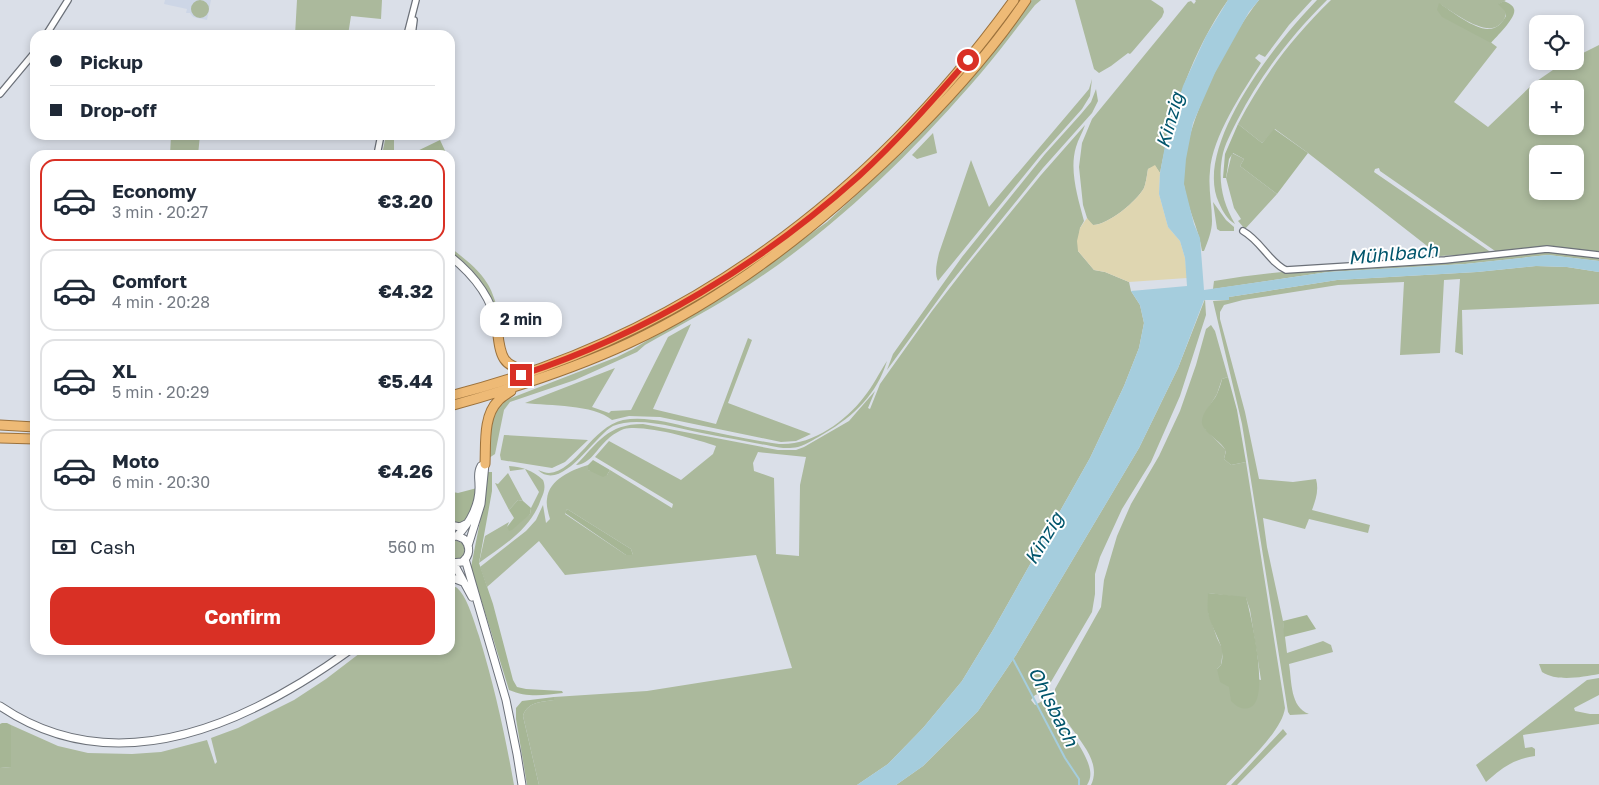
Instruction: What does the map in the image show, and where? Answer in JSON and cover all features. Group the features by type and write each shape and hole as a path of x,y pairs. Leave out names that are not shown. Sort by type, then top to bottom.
{"highway":[{"path":"455,395 486,387 539,369 599,345 674,308 729,276 783,238 859,176 892,144 968,60 1014,0"},
{"path":"455,405 517,387 629,343 708,300 744,277 821,219 869,177 956,89 1026,0"},
{"path":"497,327 500,351 504,361 510,366 522,370 539,369"},
{"path":"485,464 487,427 491,411 498,400 517,387"},
{"path":"0,425 30,427"},
{"path":"0,438 30,439"}],"street":[{"path":"49,30 68,0"},
{"path":"408,30 416,0"},
{"path":"412,30 413,10"},
{"path":"0,94 30,58"},
{"path":"1242,231 1260,244 1280,267 1286,270 1445,260 1547,249 1599,255"},
{"path":"455,260 466,268 483,293 494,312 497,327"},
{"path":"455,533 468,522 472,516 479,495 478,473 481,466 485,464"},
{"path":"485,464 481,504 465,560 506,700 518,754 522,785"},
{"path":"455,526 460,527 468,522"},
{"path":"455,536 464,539 468,546"},
{"path":"455,562 465,560"},
{"path":"455,569 477,603"},
{"path":"455,579 463,582"},
{"path":"0,706 23,722 87,744 111,746 152,744 206,731 236,719 286,693 343,655"}],"shaded area":[{"path":"165,0 211,0 207,20 193,17 190,13 186,13 187,9 164,4"}],"green space":[{"path":"200,0 206,3 209,9 206,15 200,18 194,15 191,9 194,3"},
{"path":"297,0 382,0 381,19 351,16 349,30 295,30"},
{"path":"1032,0 1041,0 988,65 901,159 843,213 782,262 750,284 712,308 645,345 637,352 575,380 510,402 504,410 495,454 489,458 491,419 501,402 633,349 733,289 827,222 905,150 964,87"},
{"path":"1075,0 1151,0 1163,8 1164,12 1162,17 1130,54 1128,53 1099,73 1094,69"},
{"path":"1195,0 1228,0 1204,40 1185,83 1177,105 1160,173 1155,166 1148,169 1144,188 1135,199 1114,217 1093,225 1088,221 1083,205 1079,167 1082,143 1092,119 1188,2 1191,1 1194,4"},
{"path":"1259,0 1312,0 1289,25 1265,57 1259,54 1255,58 1261,63 1222,129 1212,158 1209,184 1212,221 1208,240 1204,251 1202,251 1184,185 1184,164 1189,140 1197,115 1220,62 1233,38"},
{"path":"1317,0 1327,0 1301,27 1267,71 1247,102 1224,148 1221,167 1222,193 1235,224 1227,218 1219,203 1214,180 1217,153 1228,124 1243,95 1281,41"},
{"path":"1331,0 1506,0 1499,4 1506,11 1506,15 1499,25 1493,28 1478,26 1469,22 1440,4 1497,47 1454,102 1488,127 1529,88 1529,135 1584,135 1584,80 1538,80 1553,70 1584,70 1584,52 1599,45 1599,252 1537,247 1498,253 1380,171 1379,168 1375,169 1374,172 1492,253 1440,256 1275,129 1262,143 1238,124 1279,58"},
{"path":"1504,1 1513,6 1513,17 1491,43 1442,17 1437,10 1439,3 1476,26 1491,29 1499,25 1506,16 1505,11 1498,4"},
{"path":"1092,79 1090,96 1082,109 1040,156 938,281 936,271 939,253 971,160 989,207 1089,89"},
{"path":"1096,89 1098,101 1092,113 1043,168 948,286 887,370 893,354 962,257 1045,154 1091,102"},
{"path":"1238,124 1262,143 1274,129 1308,153 1277,194 1240,166 1244,159 1233,153 1229,159 1226,178 1223,178 1225,154"},
{"path":"1085,125 1076,147 1073,165 1075,184 1084,221 1080,228 1078,251 1094,270 1105,272 1129,282 1131,291 1140,305 1144,323 1139,348 1124,386 1090,458 962,681 923,728 888,764 857,785 539,785 523,716 531,705 554,700 554,697 647,691 792,668 756,555 565,575 539,541 487,587 480,567 526,531 536,520 543,505 546,523 550,519 547,501 552,486 562,476 588,465 588,470 607,475 610,470 672,508 673,504 595,457 609,441 681,480 713,454 716,446 657,430 624,429 604,443 586,462 576,465 597,442 620,427 643,424 778,450 796,450 849,421 875,391 868,408 870,409 880,384 932,311 1041,175","holes":["758,452 806,457 800,485 799,556 776,554 774,478 754,471 753,463","567,509 631,549 633,555 626,555 565,514"]},
{"path":"933,133 937,153 917,159 912,155"},
{"path":"171,140 200,140 198,150 170,150"},
{"path":"385,140 394,140 394,150 383,150"},
{"path":"440,140 445,150 419,150"},
{"path":"1232,153 1244,159 1240,166 1277,194 1245,229 1238,221 1241,219 1234,208 1226,178"},
{"path":"1213,202 1226,220 1234,227 1234,231 1220,231 1217,229"},
{"path":"455,251 483,278 490,288 501,316 509,326 502,323 488,292 468,267 455,256"},
{"path":"1563,252 1599,257 1599,261 1548,255 1465,264 1328,272 1213,289 1214,281 1255,275"},
{"path":"1536,266 1567,267 1599,272 1599,304 1462,310 1463,355 1455,352 1460,279 1444,280 1440,353 1400,355 1404,282 1338,285 1243,300 1224,305 1220,312 1220,319 1245,412 1259,479 1293,482 1316,479 1317,494 1312,510 1370,525 1368,533 1309,519 1305,529 1263,518 1267,547 1283,621 1287,653 1323,641 1331,645 1333,652 1289,664 1295,700 1303,711 1309,714 1290,715 1242,424 1213,301 1228,300 1229,297 1337,280 1477,272"},
{"path":"1205,299 1206,315 1180,396 1151,462 1122,509 1100,557 1095,574 1095,594 1092,612 1045,692 1035,695 1031,700 1035,705 1046,699 1073,736 1088,762 1090,780 1087,785 896,785 923,766 978,711 1016,655 1139,448 1178,368"},
{"path":"691,324 653,409 716,424 748,338 752,340 728,403 811,434 796,441 781,442 660,417 629,416 612,420 604,415 583,408 525,403 615,368 592,407 609,413 611,411 631,410 668,337"},
{"path":"1211,325 1215,331 1228,377 1222,379 1217,394 1204,415 1205,429 1226,450 1224,459 1231,465 1246,462 1285,708 1277,727 1269,738 1226,785 1091,785 1094,773 1092,761 1062,714 1057,702 1055,689 1101,607 1104,580 1117,536 1131,504 1159,456 1180,411 1206,329","holes":["1208,593 1246,598 1250,610 1261,680 1217,669 1221,665 1223,650 1208,612"]},
{"path":"887,361 883,373 871,394 855,411 836,426 809,443 798,447 778,447 647,422 623,423 613,426 605,432 567,469 557,474 547,475 538,470 549,473 559,470 568,465 593,439 612,424 632,419 658,421 779,444 803,441 826,431 847,415 867,393"},
{"path":"1228,377 1237,410 1246,462 1231,465 1224,459 1226,451 1224,448 1206,431 1202,424 1206,410 1217,394 1222,379"},
{"path":"504,435 588,440 565,462 552,468 501,460 500,455"},
{"path":"593,460 610,470 607,475 603,477 588,470 588,465"},
{"path":"509,466 519,467 525,469 510,471"},
{"path":"525,469 535,474 544,483 544,492 536,510 531,519 516,536 479,563 485,536 509,522 507,527 530,514 539,492"},
{"path":"488,472 492,472 492,491 479,563 493,604 513,680 517,687 562,691 563,693 529,695 509,690 471,567"},
{"path":"508,473 523,501 518,500 509,510 495,483 498,484"},
{"path":"477,488 469,516 462,523 455,521 455,492"},
{"path":"518,500 523,501 531,508 530,514 509,531 507,527 514,518 509,510"},
{"path":"567,509 631,549 633,555 626,555 565,513"},
{"path":"455,540 464,544 465,553 455,560"},
{"path":"455,587 466,601 479,636 499,710 514,785 0,785 0,768 11,767 11,725 58,746 88,753 132,754 161,752 207,740 215,764 217,762 211,738 238,728 294,700 357,655 455,655"},
{"path":"1208,593 1246,597 1258,655 1259,673 1259,688 1256,700 1251,707 1240,708 1233,703 1229,687 1220,682 1217,669 1221,665 1222,652 1208,613"},
{"path":"1307,615 1316,629 1284,637 1283,621"},
{"path":"1539,664 1599,664 1599,674 1570,678 1555,677 1542,672"},
{"path":"1599,678 1599,695 1574,708 1575,711 1599,714 1599,724 1523,735 1525,748 1532,747 1535,749 1535,756 1521,759 1509,765 1486,782 1476,765 1587,680"},
{"path":"554,697 554,700 531,705 523,716 539,785 527,785 516,719 516,708 522,701"},
{"path":"0,724 11,725 11,767 0,768"},
{"path":"1283,729 1287,734 1237,785 1231,785"}],"sand":[{"path":"1155,165 1160,173 1159,194 1168,227 1180,241 1185,258 1187,278 1129,282 1105,272 1094,270 1078,251 1077,241 1080,228 1087,218 1093,225 1099,224 1114,217 1129,205 1144,188 1148,169"}],"water":[{"path":"1228,0 1259,0 1249,12 1215,73 1193,123 1186,159 1184,184 1194,224 1200,238 1204,290 1328,272 1465,264 1548,255 1599,261 1599,272 1567,267 1536,266 1477,272 1337,280 1229,297 1229,300 1204,300 1178,368 1139,448 1016,655 978,711 923,766 896,785 857,785 888,764 923,728 962,681 1090,458 1124,386 1139,348 1144,323 1140,305 1131,291 1187,286 1185,258 1180,241 1168,227 1159,194 1160,173 1167,135 1183,86 1206,36"}],"waterway":[{"name":"Ohlsbach","path":"1013,659 1065,758 1079,779 1079,785"}],"route":[{"path":"521,375 599,345 658,317 729,276 783,238 859,176 927,107 968,60"}],"water label":[{"name":"Kinzig","path":"1169,120"},
{"name":"Mühlbach","path":"1393,253"},
{"name":"Kinzig","path":"1043,538"}]}
